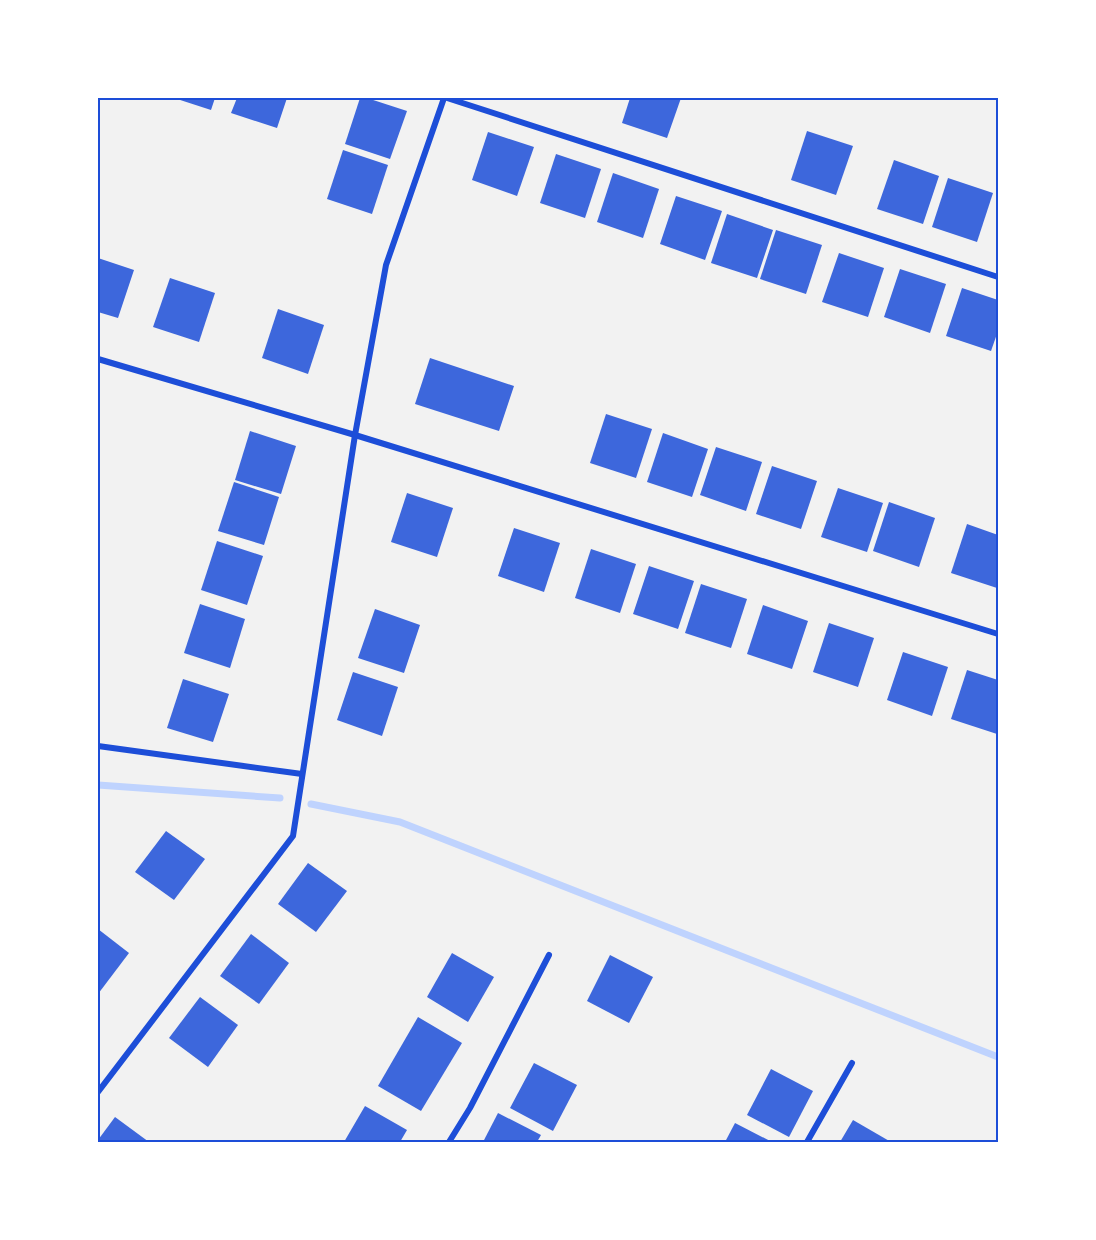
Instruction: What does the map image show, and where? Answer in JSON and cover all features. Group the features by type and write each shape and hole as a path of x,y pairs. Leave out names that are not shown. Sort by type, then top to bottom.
{"street":[{"path":"98,1092 292,836 355,435 386,265 445,98 999,277"},
{"path":"98,359 355,435 999,634"},
{"path":"98,746 302,774"},
{"path":"449,1143 470,1108 549,955"},
{"path":"807,1143 852,1063"}],"building":[{"path":"174,98 215,98 211,110"},
{"path":"237,98 287,98 277,128 231,113"},
{"path":"360,98 367,98 407,111 390,159 345,144"},
{"path":"630,98 681,98 667,138 622,123"},
{"path":"807,131 853,146 836,195 791,180"},
{"path":"488,132 534,147 517,196 472,180"},
{"path":"343,150 388,165 372,214 327,199"},
{"path":"556,154 601,169 585,218 540,203"},
{"path":"894,160 939,176 923,224 877,209"},
{"path":"613,173 659,189 643,238 597,222"},
{"path":"948,178 993,193 977,242 932,227"},
{"path":"676,196 722,211 705,260 660,244"},
{"path":"727,214 773,230 757,278 711,263"},
{"path":"776,230 822,245 806,294 760,279"},
{"path":"839,253 884,268 868,317 822,302"},
{"path":"98,258 134,270 118,318 98,312"},
{"path":"900,269 946,284 930,333 884,317"},
{"path":"170,278 215,293 199,342 153,327"},
{"path":"962,288 998,300 998,331 991,351 946,336"},
{"path":"278,309 324,325 308,374 262,358"},
{"path":"430,358 514,386 499,431 415,404"},
{"path":"606,414 652,429 636,478 590,463"},
{"path":"250,431 296,446 281,494 235,480"},
{"path":"663,433 708,449 692,497 647,482"},
{"path":"716,447 762,462 746,511 700,495"},
{"path":"772,466 817,481 801,529 756,514"},
{"path":"234,482 279,497 264,545 218,531"},
{"path":"838,488 883,503 867,552 821,537"},
{"path":"407,493 453,508 437,557 391,542"},
{"path":"889,502 935,518 919,567 873,551"},
{"path":"967,524 998,535 997,588 951,573"},
{"path":"514,528 560,543 544,592 498,576"},
{"path":"217,541 263,556 247,605 201,590"},
{"path":"591,549 636,564 620,613 575,598"},
{"path":"649,566 694,581 678,629 633,614"},
{"path":"701,584 747,599 731,648 685,633"},
{"path":"200,604 245,619 230,668 184,653"},
{"path":"763,605 808,621 792,669 747,654"},
{"path":"375,609 420,625 404,673 358,658"},
{"path":"829,623 874,638 858,687 813,672"},
{"path":"903,652 948,667 932,716 887,700"},
{"path":"967,670 998,680 997,734 951,719"},
{"path":"353,672 398,687 382,736 337,720"},
{"path":"183,679 229,694 213,742 167,728"},
{"path":"166,831 205,859 174,900 135,872"},
{"path":"308,863 347,891 316,932 278,904"},
{"path":"98,929 129,953 98,994"},
{"path":"251,934 289,963 259,1004 220,976"},
{"path":"452,953 494,977 468,1022 427,997"},
{"path":"610,955 653,977 629,1023 587,1001"},
{"path":"200,997 238,1025 208,1067 169,1038"},
{"path":"418,1017 462,1043 421,1111 378,1086"},
{"path":"534,1063 577,1085 553,1131 510,1108"},
{"path":"771,1069 813,1091 789,1137 747,1115"},
{"path":"365,1106 407,1130 400,1142 344,1142"},
{"path":"498,1113 541,1135 537,1142 483,1142"},
{"path":"115,1117 149,1142 98,1142"},
{"path":"853,1120 891,1142 840,1142"},
{"path":"735,1123 772,1142 725,1142"}],"waterway":[{"path":"98,785 280,798"},
{"path":"311,804 400,822 998,1057"}]}
